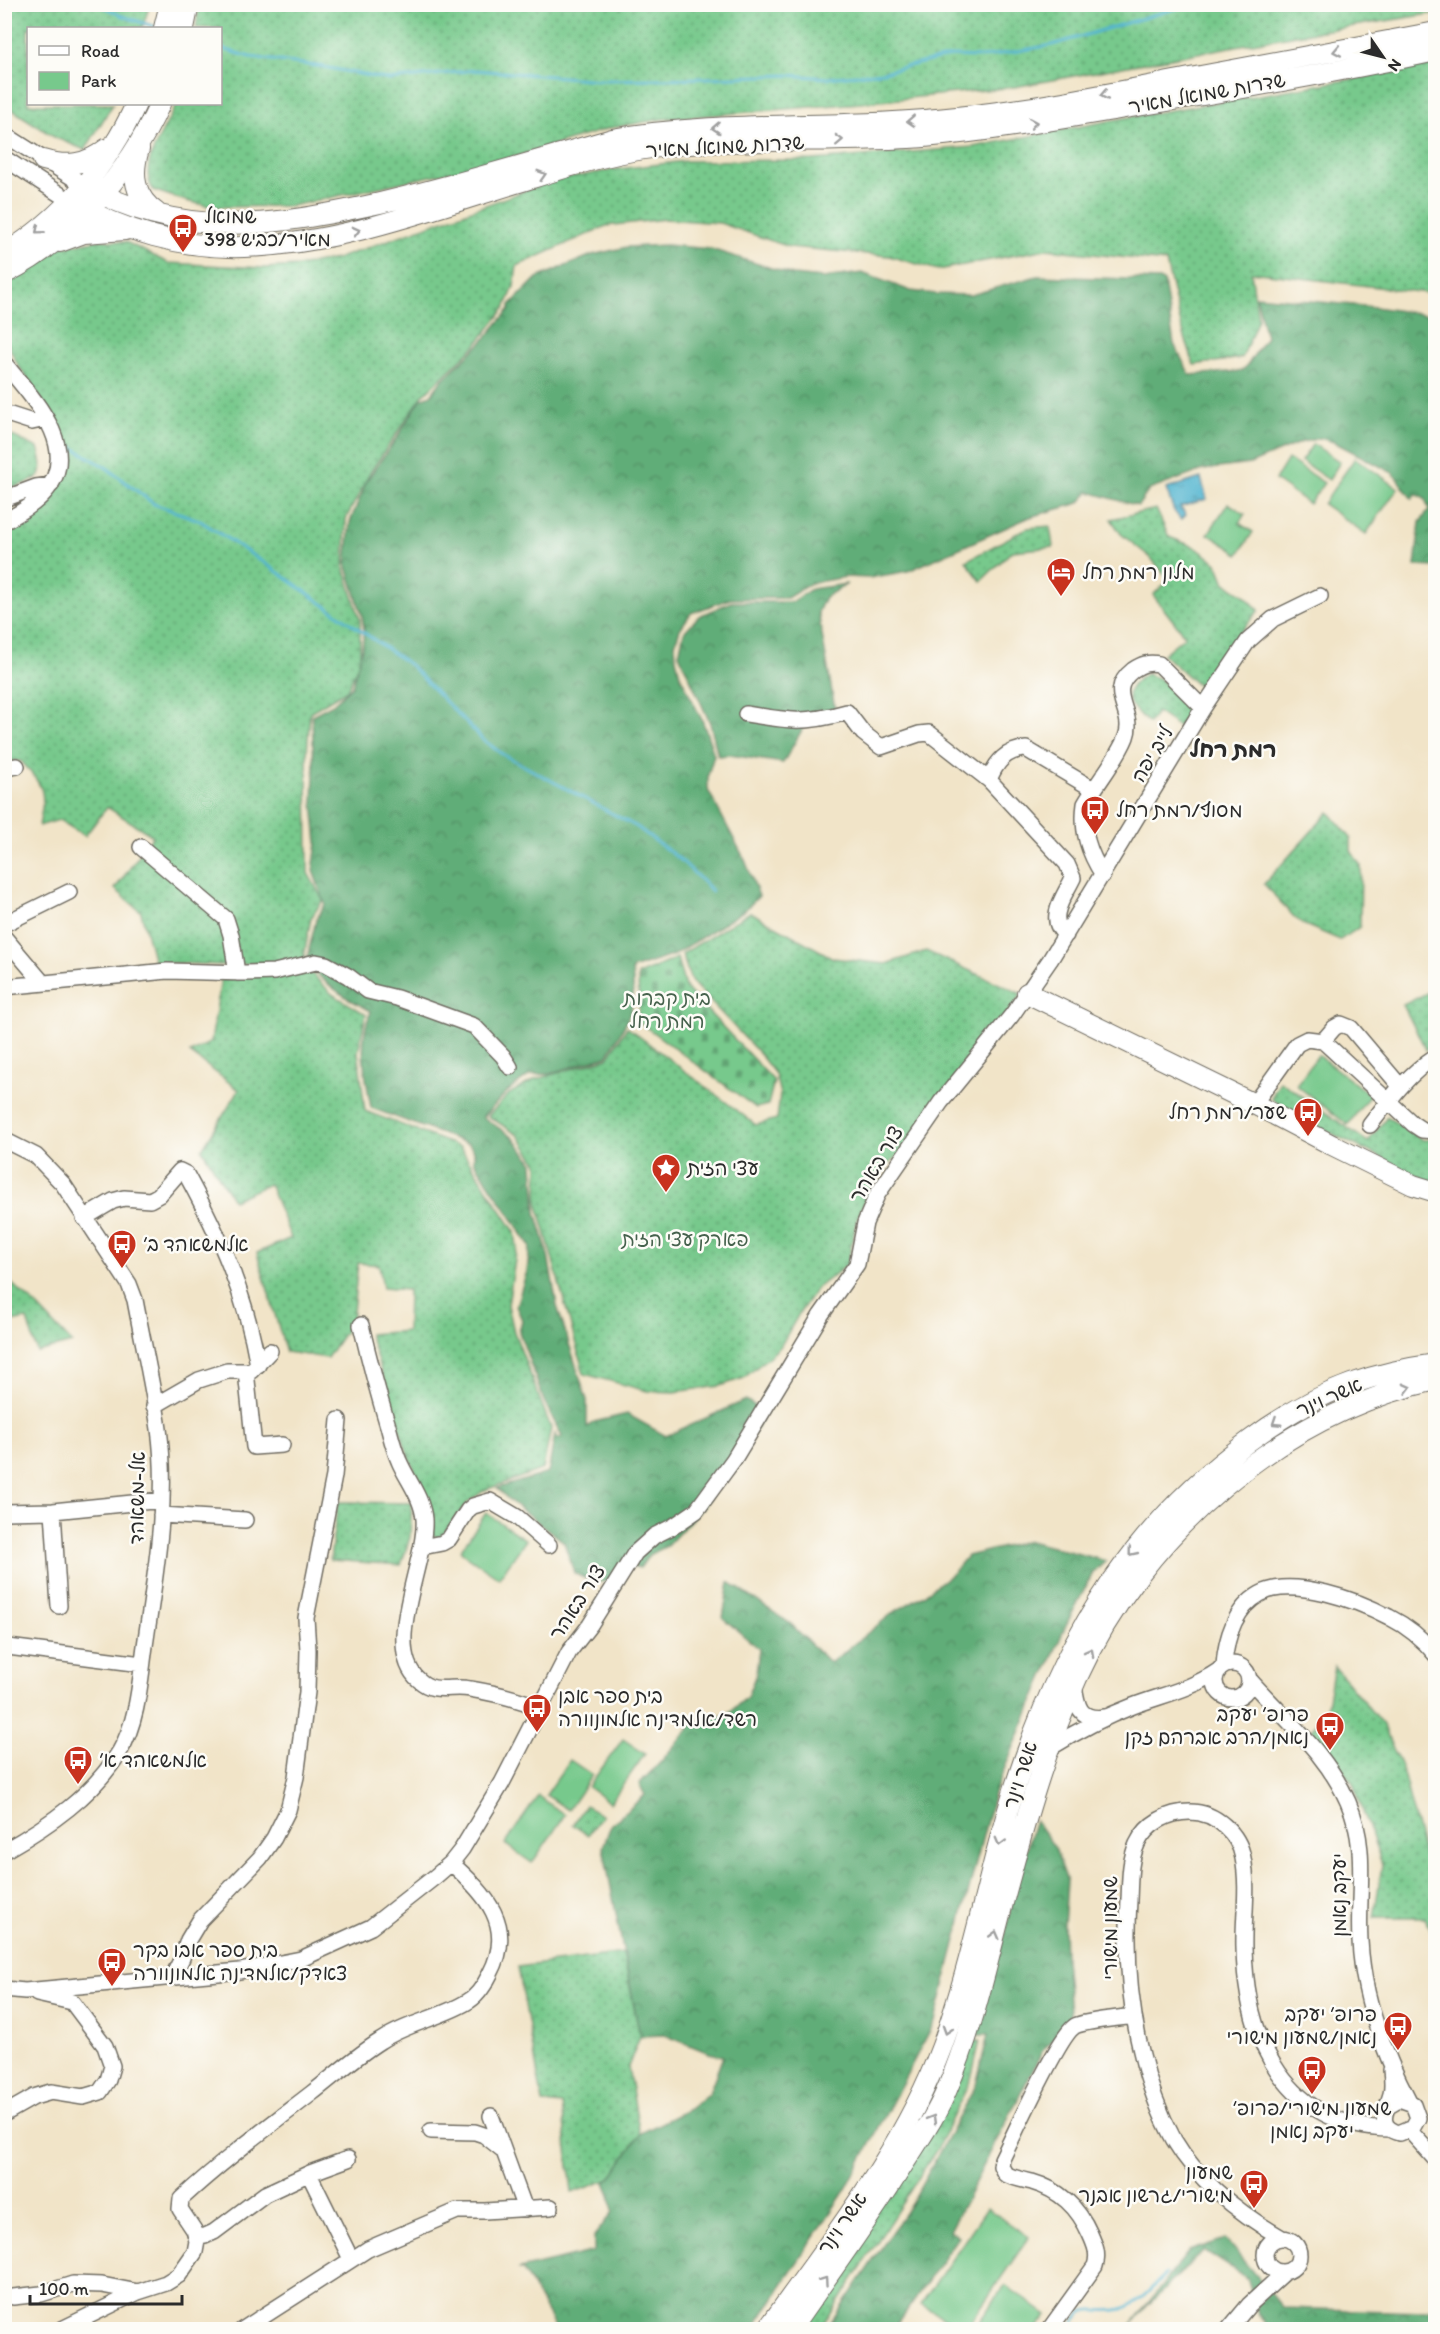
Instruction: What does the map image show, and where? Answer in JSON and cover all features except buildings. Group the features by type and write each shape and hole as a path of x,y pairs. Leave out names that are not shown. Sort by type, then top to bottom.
{"main road":[{"path":"165,27 182,5"},
{"path":"182,5 184,27"},
{"name":"שדרות שמואל מאיר","path":"92,190 161,216 227,224 283,222 409,196 612,140 640,135 724,127 887,123 960,117 1084,99 1436,32"},
{"name":"שדרות שמואל מאיר","path":"79,206 132,229 182,242 249,247 302,242 362,230 560,169 641,150 698,144 923,137 1011,127 1181,99 1436,51"},
{"path":"92,190 135,105"},
{"path":"159,105 141,140 135,168 136,188 142,201 161,216"},
{"path":"43,160 55,164 80,164 93,159 117,139"},
{"path":"49,247 92,190 141,140"},
{"path":"4,254 79,206"},
{"path":"4,274 49,247 84,233 132,229"},
{"path":"1028,993 1413,1185 1436,1192"},
{"name":"אשר וינר","path":"767,2330 878,2173 924,2088 942,2045 1009,1808 1035,1730 1080,1632 1117,1572 1162,1517 1186,1492 1262,1431 1315,1400 1348,1385 1383,1374 1436,1364"},
{"name":"אשר וינר","path":"790,2330 888,2189 932,2119 947,2090 963,2050 1011,1872 1050,1748 1074,1685 1108,1620 1131,1587 1190,1515 1222,1487 1281,1445 1330,1417 1391,1392 1436,1380"}],"street":[{"name":"שדרות שמואל מאיר","path":"4,134 92,190"},
{"name":"שדרות שמואל מאיר","path":"4,158 79,206"},
{"path":"4,363 46,419 57,441 58,450 51,485 33,503 4,522"},
{"path":"4,413 32,422 46,419"},
{"path":"4,499 36,487 51,485"},
{"name":"לייב יפה","path":"1028,993 1066,935 1203,708 1248,641 1273,619 1320,596"},
{"path":"1102,875 1093,860 1084,832 1085,804 1125,741 1130,727 1120,692 1123,681 1144,663 1159,664 1203,708"},
{"path":"746,714 801,722 847,712 862,733 881,747 919,734 929,733 989,780 1067,864 1073,878 1058,907 1056,921 1060,931 1066,935"},
{"path":"989,780 994,766 1003,756 1014,749 1026,749 1093,789"},
{"path":"141,847 226,919 237,973"},
{"path":"4,924 69,892"},
{"path":"4,937 43,983"},
{"path":"4,987 167,971 274,972 316,962 326,964 348,976 368,991 397,998 474,1026 503,1056 510,1067"},
{"name":"צור באהר","path":"4,1989 25,1991 172,1978 240,1971 301,1959 371,1927 451,1863 502,1784 569,1652 590,1625 635,1552 654,1536 674,1526 696,1510 734,1459 821,1315 857,1264 865,1223 877,1196 941,1101 1028,993"},
{"path":"1323,1041 1334,1028 1341,1024 1351,1028 1400,1086"},
{"path":"1254,1104 1297,1044 1307,1039 1323,1041 1402,1115 1422,1130 1436,1131"},
{"path":"1370,1125 1417,1068 1436,1056"},
{"name":"אל-משאהד","path":"4,1140 36,1156 63,1184 116,1262 135,1300 159,1430 161,1508 156,1571 137,1703 129,1732 104,1774 83,1796 49,1823 4,1851"},
{"path":"84,1218 113,1201 124,1198 150,1200 159,1195 180,1171 186,1174 215,1227 241,1290 253,1337 254,1447 282,1445"},
{"path":"361,1325 375,1386 398,1460 416,1493 424,1518 422,1547 406,1612 406,1665 418,1680 429,1688 444,1690 468,1688 501,1694 540,1708"},
{"path":"154,1406 199,1380 227,1371 252,1368 270,1352"},
{"path":"172,1978 188,1940 200,1920 260,1858 274,1838 288,1810 296,1777 307,1692 306,1618 334,1476 339,1420"},
{"path":"422,1547 442,1543 448,1539 468,1510 473,1506 490,1501 517,1517 549,1545"},
{"path":"4,1512 161,1508 245,1520"},
{"path":"53,1511 58,1606"},
{"path":"1222,1694 1215,1680 1221,1668 1236,1618 1260,1594 1271,1590 1297,1588 1355,1602 1389,1617 1418,1636 1436,1655"},
{"path":"1231,1630 1232,1647 1240,1666"},
{"path":"6,1648 142,1664"},
{"path":"1050,1748 1108,1716 1170,1694 1193,1686 1230,1664 1245,1669 1249,1679 1247,1688 1240,1695 1231,1698 1222,1694 1193,1691 1170,1694"},
{"name":"יעקב נאמן","path":"1249,1679 1298,1730 1328,1766 1340,1785 1355,1821 1362,1863 1360,1920 1362,1959 1372,2009 1391,2067 1409,2101"},
{"path":"1074,1685 1078,1708 1082,1712 1095,1718 1108,1716"},
{"name":"יעקב נאמן","path":"1240,1695 1253,1697 1277,1709"},
{"name":"שמעון מישורי","path":"1282,2238 1245,2216 1198,2172 1174,2139 1147,2075 1134,2016 1128,1960 1128,1913 1131,1865 1137,1844 1148,1828 1162,1818 1186,1812 1210,1816 1224,1825 1236,1839 1243,1856 1246,1878 1244,1949 1248,1992 1259,2037 1269,2059 1281,2078 1297,2095 1317,2109 1352,2123 1390,2129"},
{"path":"60,2330 138,2292 166,2283 179,2274 195,2252 196,2237 180,2209 181,2199 380,2040 470,2001 485,1984 501,1947 500,1928 477,1886 451,1863"},
{"path":"4,2114 34,2097 51,2092 83,2097 100,2092 108,2080 112,2066 105,2046 72,2002 25,1991"},
{"path":"1049,2330 1095,2266 1096,2249 1075,2208 1062,2196 1048,2188 1005,2174 1001,2166 1002,2159 1069,2032 1076,2025 1134,2016"},
{"name":"יעקב נאמן","path":"1385,2110 1392,2082 1391,2067"},
{"path":"1352,2123 1371,2120 1399,2099 1413,2104 1418,2113 1416,2123 1409,2130 1399,2133 1390,2129 1385,2122 1385,2110"},
{"path":"491,2116 525,2209"},
{"path":"1409,2130 1436,2160"},
{"path":"431,2131 475,2132 484,2135 504,2152"},
{"path":"196,2237 214,2232 265,2194 348,2159"},
{"path":"309,2174 351,2259"},
{"path":"242,2330 368,2249 457,2211 551,2207"},
{"name":"שמעון מישורי","path":"1245,2216 1266,2255"},
{"path":"1228,2330 1249,2305 1296,2265 1299,2252 1292,2241 1282,2238 1272,2241 1266,2255 1261,2284 1249,2305"},
{"path":"1266,2255 1272,2269 1285,2272"},
{"path":"13,2297 41,2294 73,2284 102,2285 138,2292"}],"green space":[{"path":"1435,4 1436,13 1296,35 1014,87 861,103 662,119 610,128 501,161 291,206 213,207 153,190 149,180 150,158 176,105 222,105 222,27 196,27 199,5"},
{"path":"4,5 150,5 142,27 27,27 27,105 112,105 85,150 54,137 5,105"},
{"path":"1435,65 1435,294 1251,272 1258,319 1242,358 1194,365 1181,325 1166,262 1046,249 938,270 889,256 789,247 720,223 665,219 606,226 517,266 514,287 505,308 475,346 423,395 371,471 346,519 344,567 360,619 360,660 347,690 310,712 307,753 308,873 323,900 311,918 303,961 221,965 154,962 141,912 115,889 153,836 107,807 85,836 59,820 39,826 43,797 39,784 21,761 5,761 5,531 38,513 51,500 62,481 66,465 66,448 64,433 18,365 5,339 5,287 57,248 99,240 126,242 168,263 264,268 298,266 336,259 552,181 618,169 685,161 813,160 973,147 1119,119"},
{"path":"666,245 711,249 793,275 823,278 862,273 911,291 936,294 971,295 1037,276 1161,280 1164,282 1174,344 1190,375 1241,371 1247,366 1266,337 1256,296 1375,307 1435,316 1436,567 1415,566 1420,522 1429,510 1425,499 1416,494 1412,499 1393,473 1334,442 1320,438 1299,443 1250,464 1203,470 1149,490 1138,506 1089,492 1079,503 1030,517 908,571 869,578 846,577 811,583 787,598 730,599 691,613 680,629 675,644 676,659 680,675 703,722 714,755 708,775 708,790 745,860 759,896 745,910 674,955 632,969 632,1007 607,1056 549,1074 530,1075 507,1092 483,1117 514,1138 533,1163 536,1212 547,1250 557,1306 587,1400 587,1427 594,1422 627,1414 666,1436 746,1400 766,1413 703,1507 667,1546 649,1555 640,1568 627,1565 615,1577 596,1582 574,1573 564,1542 510,1501 497,1488 548,1473 555,1434 558,1439 562,1437 544,1401 519,1332 522,1320 516,1306 527,1271 530,1246 474,1161 474,1151 469,1144 371,1108 363,1047 371,1011 336,990 306,962 316,920 325,904 313,871 317,843 313,803 312,715 333,704 352,686 362,649 364,631 362,615 346,564 350,522 367,480 421,399 431,395 442,380 481,343 510,309 510,305 537,278 592,255 627,247"},
{"path":"4,432 38,448 42,469 35,479 5,491"},
{"path":"1313,444 1340,462 1329,480 1301,461"},
{"path":"1355,458 1398,488 1366,534 1323,504"},
{"path":"1288,459 1324,483 1309,504 1275,480"},
{"path":"1228,503 1245,514 1239,523 1253,532 1239,554 1208,534"},
{"path":"1156,509 1169,537 1195,547 1217,563 1225,583 1244,595 1259,610 1236,637 1202,689 1163,654 1185,636 1153,595 1169,580 1150,557 1121,534 1111,519"},
{"path":"1050,526 1053,547 1012,551 981,581 966,561 1027,528"},
{"path":"847,584 825,597 818,612 835,709 810,716 783,763 730,755 718,756 710,723 679,654 684,632 699,616 731,602 792,602 811,589"},
{"path":"1146,674 1160,679 1190,707 1179,727 1157,712 1149,723 1131,705 1128,693 1131,687"},
{"path":"1329,812 1351,838 1351,851 1361,866 1360,927 1340,940 1305,925 1295,918 1264,884"},
{"name":"פארק עצי הזית","path":"750,912 833,958 886,964 926,951 1022,994 907,1148 878,1173 857,1219 847,1265 817,1288 780,1347 744,1378 720,1386 674,1392 647,1391 584,1374 537,1202 538,1164 518,1135 488,1116 509,1094 534,1080 608,1058 627,1027 756,1125 777,1119 780,1094 775,1074 758,1052 691,981 682,954"},
{"name":"בית קברות רמת רחל","path":"677,958 685,987 774,1081 768,1105 756,1108 635,1019 639,1010 638,975"},
{"path":"306,968 332,994 366,1014 358,1052 365,1111 460,1147 515,1232 517,1247 508,1305 514,1332 551,1428 543,1469 485,1490 468,1502 440,1538 430,1534 431,1510 406,1449 369,1334 407,1331 408,1290 383,1288 379,1265 358,1263 352,1321 327,1358 286,1352 257,1253 291,1238 269,1184 233,1200 202,1149 239,1090 190,1053 211,1042 221,979"},
{"path":"1435,989 1435,1046 1426,1050 1403,1005"},
{"path":"1318,1055 1370,1095 1348,1125 1296,1085"},
{"path":"1280,1081 1368,1142 1387,1117 1423,1140 1435,1139 1435,1184 1288,1112 1271,1098"},
{"path":"5,1278 33,1302 72,1343 37,1352 27,1319 5,1323"},
{"path":"338,1502 412,1503 410,1537 401,1565 330,1560"},
{"path":"486,1513 526,1540 499,1578 460,1551"},
{"path":"1029,1541 1106,1561 1093,1573 1066,1625 994,1793 935,2021 846,2189 753,2329 556,2329 523,2270 520,2269 594,2251 594,2236 613,2212 605,2182 610,2179 641,2133 689,2109 709,2093 723,2056 709,2053 665,2035 640,2036 603,1847 611,1825 645,1795 639,1784 694,1722 726,1715 747,1697 756,1674 759,1649 723,1618 729,1582 791,1624 830,1663 894,1612 922,1596 953,1573 967,1556"},
{"path":"1334,1666 1383,1725 1402,1769 1424,1855 1435,1852 1435,1938 1425,1918 1374,1918 1382,1864 1353,1783 1311,1732 1327,1705"},
{"path":"623,1739 645,1754 610,1803 588,1787"},
{"path":"570,1760 592,1775 568,1810 546,1795"},
{"path":"538,1796 565,1815 532,1863 505,1844"},
{"path":"586,1805 602,1816 588,1835 573,1825"},
{"path":"1035,1820 1055,1848 1067,1881 1064,1926 1071,2021 1044,2048 950,2231 958,2237 894,2329 826,2330 911,2204 976,2085 988,2035 973,2035 1005,1934 1015,1888"},
{"path":"623,1953 640,2036 628,2067 640,2135 610,2179 572,2193 562,2105 543,2103 518,1967"},
{"path":"971,2040 980,2041 971,2079 937,2149 821,2329 797,2330"},
{"path":"987,2208 1029,2237 966,2329 962,2329 921,2304"},
{"path":"1225,2239 1283,2308 1424,2312 1435,2309 1435,2329 1268,2329 1258,2314 1247,2278 1204,2250 1145,2308 1127,2330 1189,2251"},
{"path":"1005,2285 1047,2315 1036,2329 974,2329"}],"water":[{"path":"1201,478 1207,499 1180,507 1186,515 1181,520 1174,511 1166,489"}],"waterway":[{"path":"98,4 122,16 156,27"},
{"path":"222,49 250,57 324,67 390,80 475,70 601,80 788,75 828,78 883,72 951,56 983,57 1052,45 1191,4"},
{"path":"62,441 107,468 154,504 199,520 269,566 410,665 482,739 502,754 637,827 682,861 712,891"},
{"path":"1070,2330 1075,2320 1086,2311 1112,2311 1134,2304 1166,2274"}],"place":[{"name":"שמואל מאיר/כביש 398","path":"183,254"},
{"name":"מלון רמת רחל","path":"1061,598"},
{"name":"מסוף/רמת רחל","path":"1095,836"},
{"name":"שער/רמת רחל","path":"1308,1138"},
{"name":"עצי הזית","path":"666,1194"},
{"name":"אלמשאהד ב׳","path":"122,1270"},
{"name":"בית ספר אבן רשד/אלמדינה אלמונוורה","path":"537,1734"},
{"name":"פרופ׳ יעקב נאמן/הרב אברהם זקן","path":"1330,1752"},
{"name":"אלמשאהד א׳","path":"78,1786"},
{"name":"בית ספר אבו בקר צאדק/אלמדינה אלמונוורה","path":"112,1988"},
{"name":"פרופ׳ יעקב נאמן/שמעון מישורי","path":"1398,2052"},
{"name":"שמעון מישורי/פרופ׳ יעקב נאמן","path":"1312,2096"},
{"name":"שמעון מישורי/גרשון אבנר","path":"1254,2210"}],"district":[{"name":"רמת רחל","path":"1233,749"}]}
